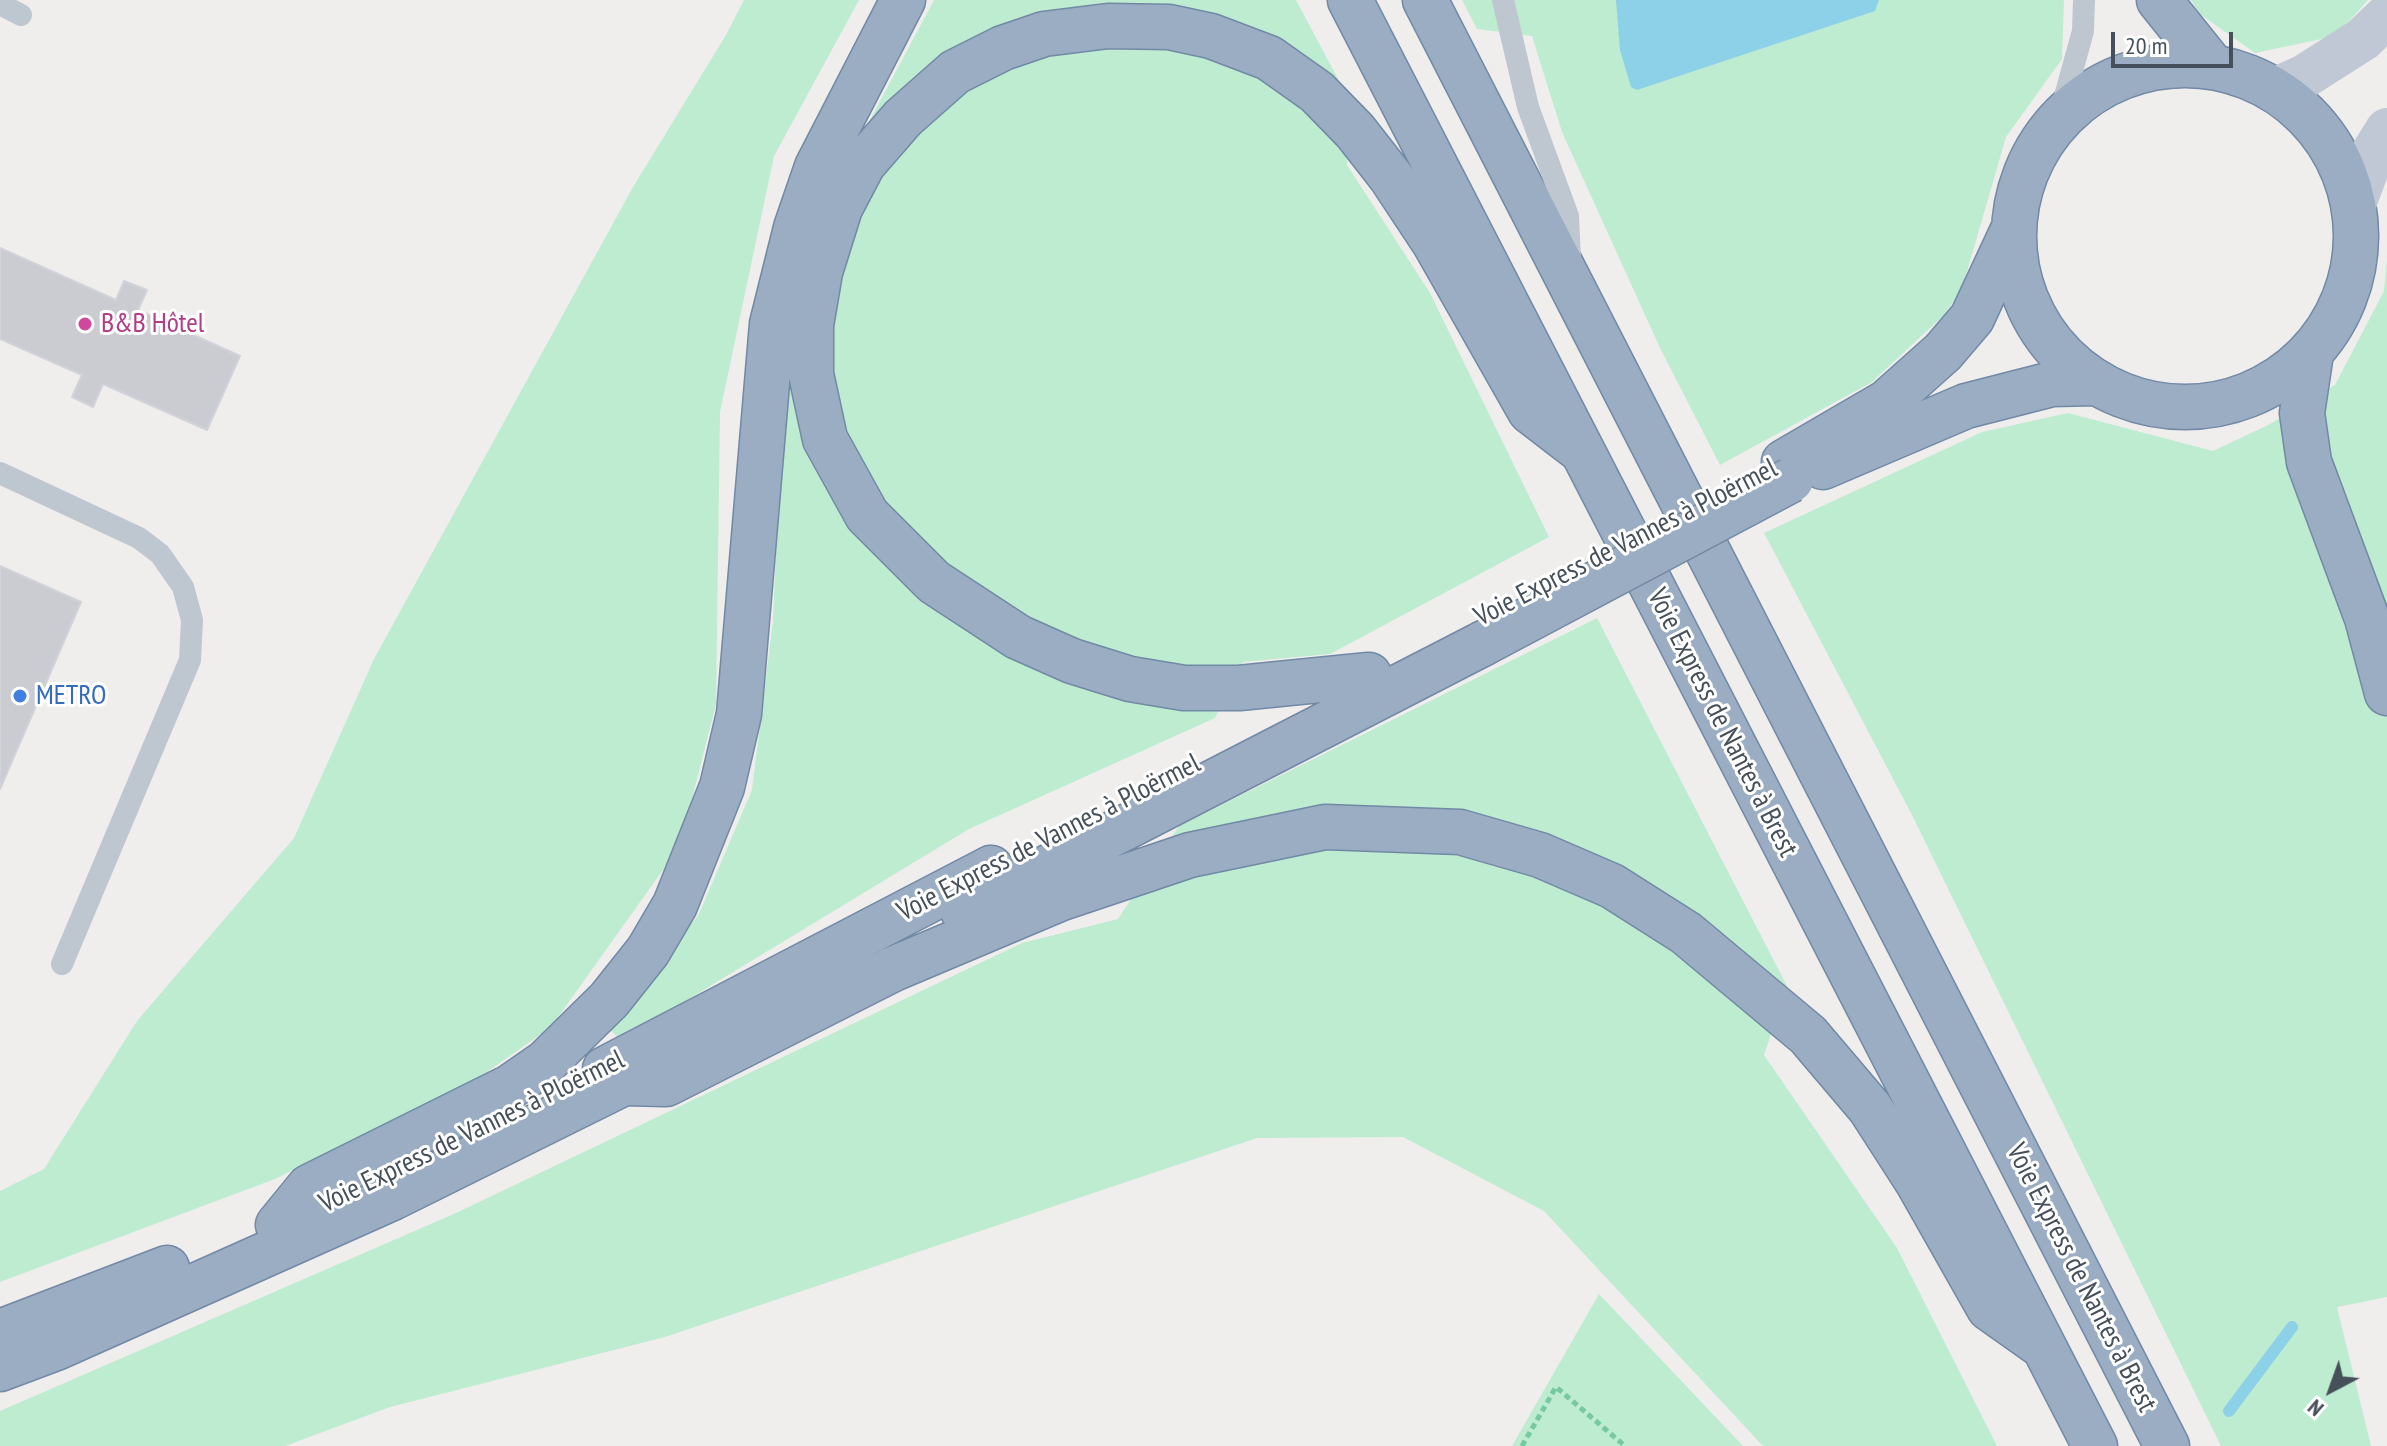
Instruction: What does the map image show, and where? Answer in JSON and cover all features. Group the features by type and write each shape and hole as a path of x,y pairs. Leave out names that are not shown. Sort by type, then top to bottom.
{"highway":[{"path":"278,1225 309,1187 510,1087 546,1062 609,1000 648,951 675,905 722,787 739,714 772,324 796,228 817,167 903,0"},
{"name":"Voie Express de Nantes à Brest","path":"1350,0 2095,1446"},
{"name":"Voie Express de Nantes à Brest","path":"1425,0 2167,1446"},
{"path":"2159,0 2212,66"},
{"path":"1369,675 1239,688 1184,688 1130,679 1072,661 1018,637 934,582 867,515 825,439 811,374 811,325 820,272 840,208 863,164 903,118 955,72 1003,48 1044,34 1108,26 1169,27 1211,36 1269,58 1317,92 1355,131 1391,177 1434,242 1530,411 1582,451"},
{"path":"2156,66 2212,66 2274,90 2306,113 2337,155 2354,204 2357,246 2349,288 2332,326 2311,353 2268,386 2224,402 2178,407 2132,398 2095,383 2048,338 2022,287 2013,230 2019,190 2035,151 2059,118 2103,84 2156,66"},
{"name":"Voie Express de Vannes à Ploërmel","path":"0,1369 56,1348 392,1198 623,1083 1788,471 1887,402 1943,352 1972,318 2013,230"},
{"path":"2311,353 2302,413 2309,462 2367,618 2387,693"},
{"name":"Voie Express de Vannes à Ploërmel","path":"1788,471 1966,406 2052,384 2095,383"},
{"name":"Voie Express de Vannes à Ploërmel","path":"0,1332 278,1225 628,1057 806,961 1369,675 1478,633"},
{"path":"623,1083 666,1084 893,969 1059,899 1190,855 1325,827 1460,832 1540,855 1612,886 1686,933 1808,1035 1870,1108 1917,1181 1989,1308 2044,1347"}],"main road":[{"path":"2274,90 2305,76 2363,39 2387,16"},
{"path":"2354,204 2374,151 2387,130"}],"lane":[{"path":"1503,0 1528,107 1568,216 1571,283"},
{"path":"2059,118 2083,31 2084,0"},
{"path":"0,4 21,15"},
{"path":"0,473 139,538 160,554 183,587 192,620 190,660 62,964"}],"path":[{"path":"1522,1446 1556,1387 1625,1446"}],"green space":[{"path":"744,0 859,0 774,156 720,412 716,704 680,846 551,1027 477,1079 275,1179 0,1282 0,1191 44,1169 137,1021 294,838 374,659 633,187"},
{"path":"934,0 1296,0 1346,94 1347,165 1430,293 1549,537 1330,654 1243,662 1215,718 969,829 621,1040 611,1031 699,914 752,790 773,621 783,379 825,204"},
{"path":"1462,0 2064,0 2062,59 2006,137 1962,289 1944,315 1872,382 1720,465 1660,348 1562,132 1532,36 1477,29"},
{"path":"2191,0 2368,0 2336,36 2255,53 2200,14"},
{"path":"2387,260 2387,1297 2337,1307 2371,1446 2221,1446 1912,815 1764,533 1982,432 2068,413 2213,451 2270,424 2335,385 2384,291"},
{"path":"1597,618 1787,986 1764,1055 1897,1248 1997,1446 1763,1446 1544,1211 1403,1137 1257,1138 665,1337 390,1407 285,1446 0,1446 0,1411 456,1213 1022,943 1118,919 1179,826"},
{"path":"1599,1294 1743,1446 1512,1446"}],"water":[{"path":"1616,0 1879,0 1875,11 1637,90 1631,87 1620,50"}],"building":[{"name":"B&B Hôtel","path":"0,248 116,300 124,281 147,290 138,310 240,356 207,430 103,384 93,407 72,397 82,375 0,339"},
{"name":"METRO","path":"0,566 81,602 0,789"}],"waterway":[{"path":"2229,1411 2292,1327"}],"place":[{"name":"B&B Hôtel","path":"85,324"},
{"name":"METRO","path":"20,696"}]}
